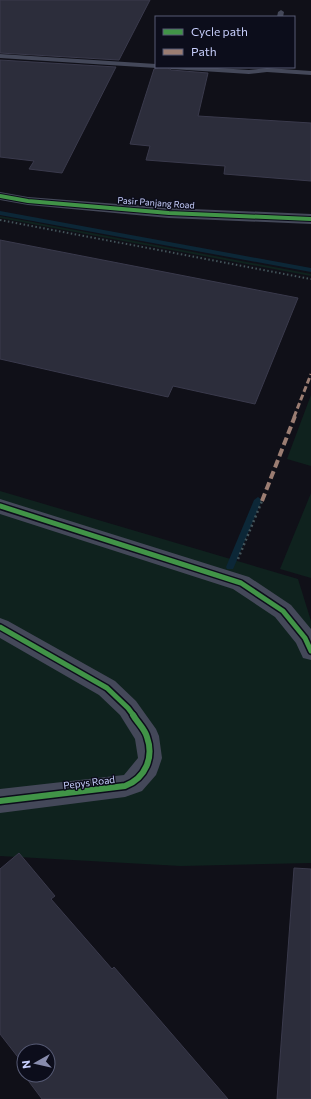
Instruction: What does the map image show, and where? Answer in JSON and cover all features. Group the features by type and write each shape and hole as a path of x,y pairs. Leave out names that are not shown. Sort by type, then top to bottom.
{"street":[{"name":"Pasir Panjang Road","path":"0,196 28,201 169,213 311,219"},
{"path":"0,506 241,584 283,611 304,638 311,651"},
{"name":"Pepys Road","path":"0,628 107,688 128,708 147,736 150,758 146,767 133,783 125,786 0,801"}],"lane":[{"path":"0,56 155,66"},
{"path":"187,68 249,72 270,68 311,74"}],"path":[{"path":"0,220 311,279"},
{"path":"237,561 262,501"}],"green space":[{"path":"0,216 311,274 311,276 0,218"},
{"path":"311,395 311,466 287,459"},
{"path":"0,491 298,579 311,621 311,863 181,866 0,856"},
{"path":"311,493 311,578 280,569"}],"building":[{"path":"0,0 150,0 119,60 0,53"},
{"path":"0,60 116,67 62,173 29,169 34,161 0,157"},
{"path":"168,68 171,70 208,73 198,116 311,123 311,181 224,174 225,166 146,160 150,146 130,144 154,69"},
{"path":"0,240 298,298 255,404 173,386 168,397 0,359"},
{"path":"19,853 55,896 51,899 112,969 114,967 228,1099 42,1099 30,1083 56,1083 56,1043 16,1043 16,1055 0,1034 0,869"},
{"path":"294,868 311,869 311,1099 277,1099"}],"waterway":[{"path":"0,213 311,270"},
{"path":"230,567 258,500"}],"marked path":[{"path":"262,501 311,374"}],"cycle path":[{"path":"0,196 28,201 169,213 311,219"},
{"path":"0,506 241,583 283,611 305,638 311,651"},
{"path":"0,627 107,688 128,708 147,736 150,758 147,767 133,783 125,786 0,801"}]}
